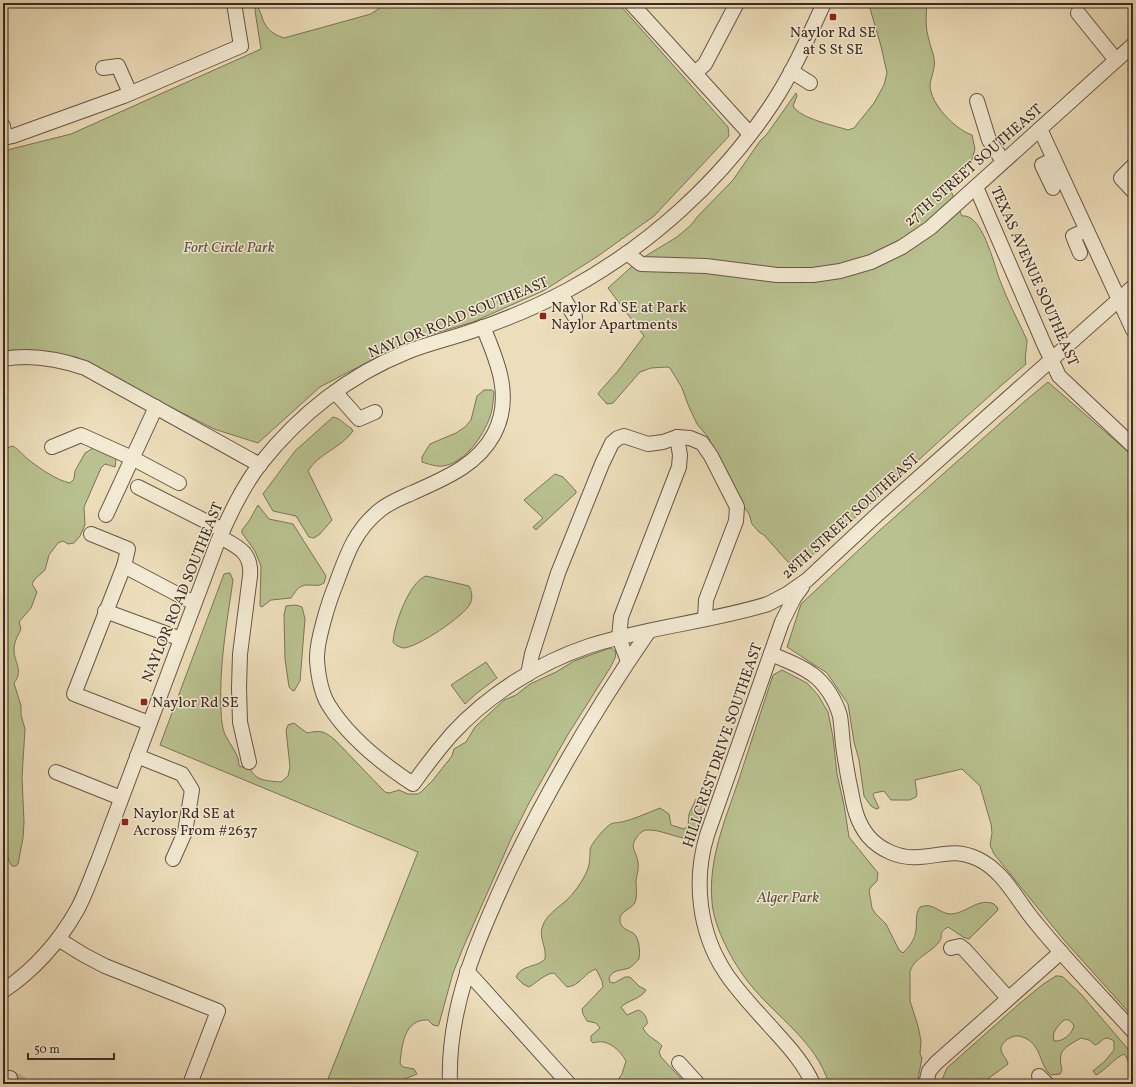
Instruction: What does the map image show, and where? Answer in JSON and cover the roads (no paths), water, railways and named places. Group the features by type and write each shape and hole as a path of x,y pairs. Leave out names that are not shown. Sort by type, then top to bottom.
{"street":[{"path":"4,134 13,136 130,93 241,46 234,3"},
{"path":"632,3 750,134"},
{"path":"695,73 705,64 737,3"},
{"name":"NAYLOR ROAD SOUTHEAST","path":"3,991 32,968 58,939 71,921 86,891 221,534 235,504 260,464 281,439 298,422 335,392 361,375 423,346 511,318 561,294 627,254 659,229 693,198 726,163 750,134 771,105 791,71 824,3"},
{"path":"1078,13 1116,60"},
{"name":"27TH STREET SOUTHEAST","path":"627,254 641,264 706,266 777,275 831,273 871,262 907,244 935,224 1133,45"},
{"path":"103,68 118,66 130,93"},
{"path":"791,71 810,83"},
{"path":"977,101 989,140 1003,161"},
{"path":"1040,129 1133,330"},
{"path":"1053,188 1042,165 1054,159"},
{"path":"1133,166 1121,178 1133,191"},
{"name":"TEXAS AVENUE SOUTHEAST","path":"976,186 1059,376 1133,446"},
{"path":"1080,253 1073,236 1086,230"},
{"name":"28TH STREET SOUTHEAST","path":"483,327 501,374 504,395 502,414 494,434 484,449 474,460 447,476 381,509 357,535 347,552 333,591 320,637 317,659 321,682 328,703 343,724 363,745 390,769 413,784 462,724 496,695 528,674 588,646 756,608 768,604 787,594 807,580 880,512 1133,287"},
{"path":"561,294 575,317"},
{"path":"3,359 33,357 77,365 93,372 260,464"},
{"path":"335,392 359,419 375,412"},
{"path":"106,515 156,407"},
{"path":"52,447 81,435 132,458 179,483"},
{"path":"528,674 532,654 558,573 612,443 618,438 624,436 648,444 663,442 677,437 690,438 702,443 711,456 737,507 736,521 706,600 705,619"},
{"path":"628,662 619,638 621,617 679,467 680,455 677,437"},
{"path":"138,487 221,534 240,548 250,564 250,576 240,654 239,688 240,722 250,762"},
{"path":"91,534 128,549 124,566 105,611 74,694 149,723"},
{"path":"124,566 194,603"},
{"name":"HILLCREST DRIVE SOUTHEAST","path":"807,580 794,598 782,622 704,843 700,868 700,900 707,934 721,966 736,987 799,1060 813,1084"},
{"path":"756,608 771,609 778,613 782,622"},
{"path":"105,611 181,639"},
{"path":"450,1084 452,1033 459,998 467,971 498,897 541,806 580,737 649,632"},
{"path":"771,654 812,674 827,690 833,701 840,716 845,758 854,808 862,827 869,837 885,850 905,857 919,858 955,853 970,856 990,866 1002,878 1029,915 1061,952 1133,1031"},
{"path":"137,756 182,774 192,790 185,832 173,859"},
{"path":"56,772 121,798"},
{"path":"58,939 105,966 218,1011 190,1084"},
{"path":"951,948 960,946 966,950 1008,998"},
{"path":"926,1080 936,1063 1061,952"},
{"path":"467,971 569,1084"},
{"path":"679,1064 698,1084"}],"tunnel":[{"path":"10,1078 24,1084"}],"place":[{"name":"Naylor Rd SE at S St SE","path":"833,17"},
{"name":"Naylor Rd SE at Park Naylor Apartments","path":"543,316"},
{"name":"Naylor Rd SE","path":"144,702"},
{"name":"Naylor Rd SE at Across From #2637","path":"125,822"}],"park label":[{"name":"Fort Circle Park","path":"229,247"},
{"name":"Alger Park","path":"788,897"}]}
